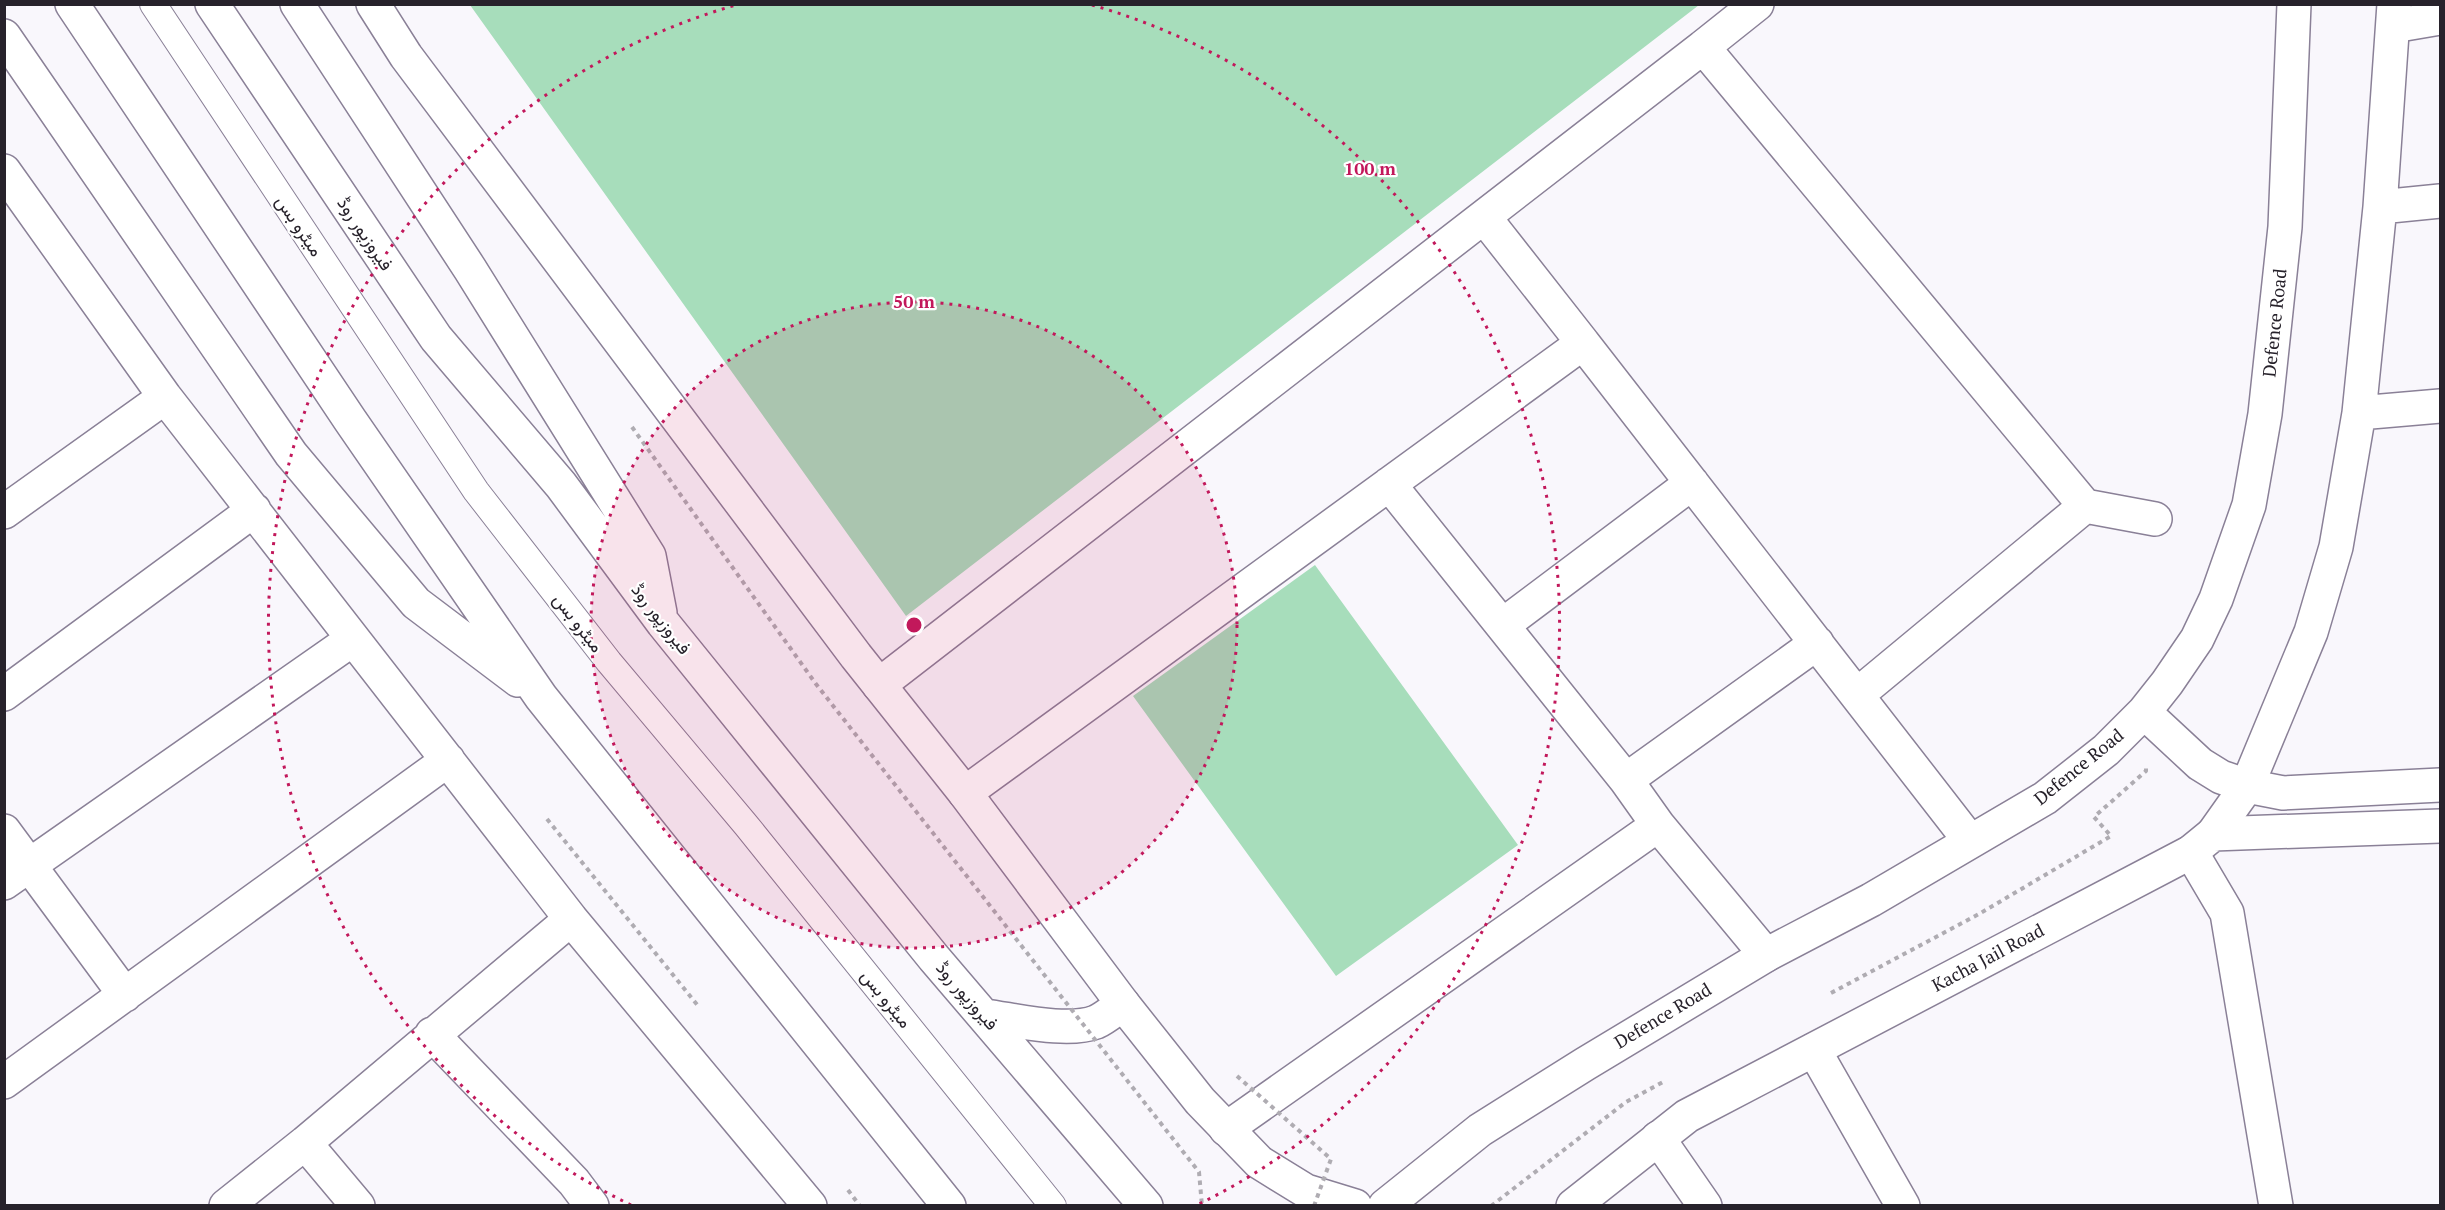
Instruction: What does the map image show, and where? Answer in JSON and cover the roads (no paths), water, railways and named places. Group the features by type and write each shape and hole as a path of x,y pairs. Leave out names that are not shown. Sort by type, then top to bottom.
{"street":[{"path":"72,4 350,420 541,698 948,1206"},
{"name":"فیروزپور روڈ","path":"212,4 436,338 561,485 663,623 934,958 1146,1206"},
{"path":"373,4 406,56 879,685 964,793 1123,1005 1200,1101 1259,1162 1306,1191 1355,1206"},
{"path":"879,685 1757,4"},
{"name":"Defence Road","path":"1385,1206 1480,1130 1766,955 1871,900 2045,798 2106,750 2144,712 2198,639 2216,599 2249,505 2265,414 2285,227 2294,4"},
{"path":"2276,1206 2227,913 2202,843 2247,786 2312,632 2336,547 2360,413 2380,207 2394,15 2440,18"},
{"path":"304,16 470,269 649,556 663,623"},
{"path":"4,36 291,454 416,603 541,698"},
{"path":"1703,47 2085,506 2155,519"},
{"path":"4,171 165,397 571,920 810,1206"},
{"path":"2380,207 2440,201"},
{"path":"1484,217 1971,841"},
{"path":"964,793 1583,343"},
{"path":"4,512 165,397"},
{"path":"2360,413 2440,406"},
{"path":"1503,625 1692,483"},
{"path":"1389,484 1626,780 1658,825 1766,955"},
{"path":"1857,694 2085,506"},
{"path":"4,694 254,510"},
{"path":"17,875 353,639"},
{"path":"1626,780 1816,643"},
{"path":"2144,712 2200,764 2221,777 2247,786 2283,793 2440,785"},
{"path":"4,1082 448,760"},
{"path":"1226,1129 1658,825"},
{"name":"Kacha Jail Road","path":"1573,1206 1687,1116 2202,843 2440,826"},
{"path":"4,831 17,875 125,995"},
{"path":"226,1206 305,1143 432,1034 571,920"},
{"path":"985,1016 1059,1027 1075,1026 1096,1022 1123,1005"},
{"path":"432,1034 574,1182 592,1206"},
{"path":"1814,1050 1903,1206"},
{"path":"1658,1138 1705,1206"},
{"path":"305,1143 358,1206"}],"lane":[{"name":"میٹرو بس","path":"153,4 476,491 609,662 746,825 1053,1206"}]}
